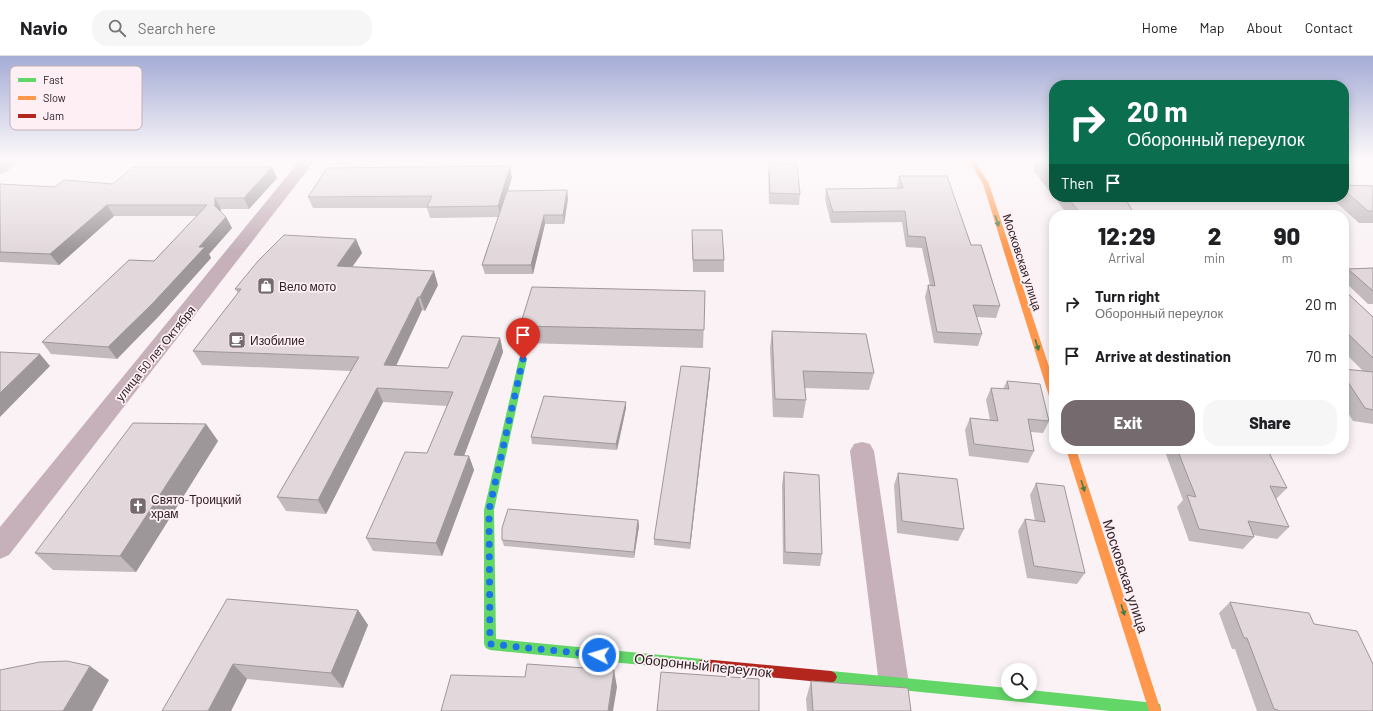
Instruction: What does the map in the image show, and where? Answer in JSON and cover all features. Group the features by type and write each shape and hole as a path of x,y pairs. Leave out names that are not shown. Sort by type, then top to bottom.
{"street":[{"name":"улица 50 лет Октября","path":"0,547 285,190"},
{"name":"Московская улица","path":"988,190 1049,380"},
{"name":"Оборонный переулок","path":"523,359 489,510 490,644 1155,710"},
{"path":"862,451 894,684"},
{"name":"Московская улица","path":"1073,454 1155,710"}],"building":[{"path":"0,190 252,190 244,198 215,198 214,205 226,217 199,247 205,247 152,304 108,347 42,342 129,260 154,261 207,205 107,205 50,254 0,252"},
{"path":"313,190 503,190 498,206 427,207 432,196 308,197"},
{"path":"567,190 563,215 544,215 531,265 482,265 507,191"},
{"path":"770,190 800,190 800,194 770,193"},
{"path":"826,190 952,190 971,245 981,245 1000,306 973,305 982,334 937,332 928,285 935,286 925,237 908,236 905,211 833,212"},
{"path":"1349,190 1373,190 1373,211 1368,211 1349,194"},
{"path":"1071,202 1127,202 1132,210 1078,210"},
{"path":"692,230 722,230 724,260 693,260"},
{"path":"284,235 356,239 337,266 434,271 420,297 418,297 384,365 448,368 462,336 500,338 454,455 469,456 436,543 366,538 405,452 427,453 453,392 377,388 318,500 277,497 359,357 193,351 241,289 235,289 258,261"},
{"path":"1373,268 1373,291 1349,270"},
{"path":"532,287 705,291 704,330 520,326"},
{"path":"1349,295 1373,317 1373,358 1349,335"},
{"path":"772,331 866,334 874,373 803,371 806,400 775,399"},
{"path":"0,352 40,354 0,393"},
{"path":"681,366 710,368 690,543 654,539"},
{"path":"1349,370 1373,372 1373,410 1365,408 1349,384"},
{"path":"1007,381 1040,384 1049,421 1028,419 1034,451 974,444 970,418 998,421 991,388 1009,389"},
{"path":"544,396 626,402 616,444 531,437"},
{"path":"133,423 206,424 120,556 35,553"},
{"path":"1179,454 1270,454 1287,488 1270,486 1289,527 1248,521 1254,537 1199,529 1187,495 1196,497"},
{"path":"784,472 819,475 822,554 785,552"},
{"path":"898,473 957,479 964,529 902,521"},
{"path":"1036,483 1064,486 1085,573 1034,566 1025,519 1045,522"},
{"path":"508,509 638,520 634,552 502,540 502,528"},
{"path":"227,599 358,610 331,673 233,664 208,711 162,711"},
{"path":"1230,602 1309,613 1314,624 1357,631 1373,664 1373,711 1279,711 1274,709 1247,638 1244,638"},
{"path":"67,661 90,666 63,711 0,711 0,670 40,662"},
{"path":"527,664 614,670 608,711 441,711 451,675 525,677"},
{"path":"661,672 759,679 759,711 657,711"},
{"path":"811,681 908,688 911,711 813,711"}],"traffic: fast":[{"path":"523,359 489,510 490,644 703,665"},
{"path":"831,677 1155,709"}],"traffic: slow":[{"path":"988,190 1049,380"},
{"path":"1073,454 1155,711"}],"traffic: jam":[{"path":"703,665 831,677"}],"place":[{"name":"Вело мото","path":"266,286"},
{"name":"Изобилие","path":"237,340"},
{"name":"Свято-Троицкий храм","path":"138,506"}],"route":[{"path":"523,359 489,510 490,644 599,655"}]}
